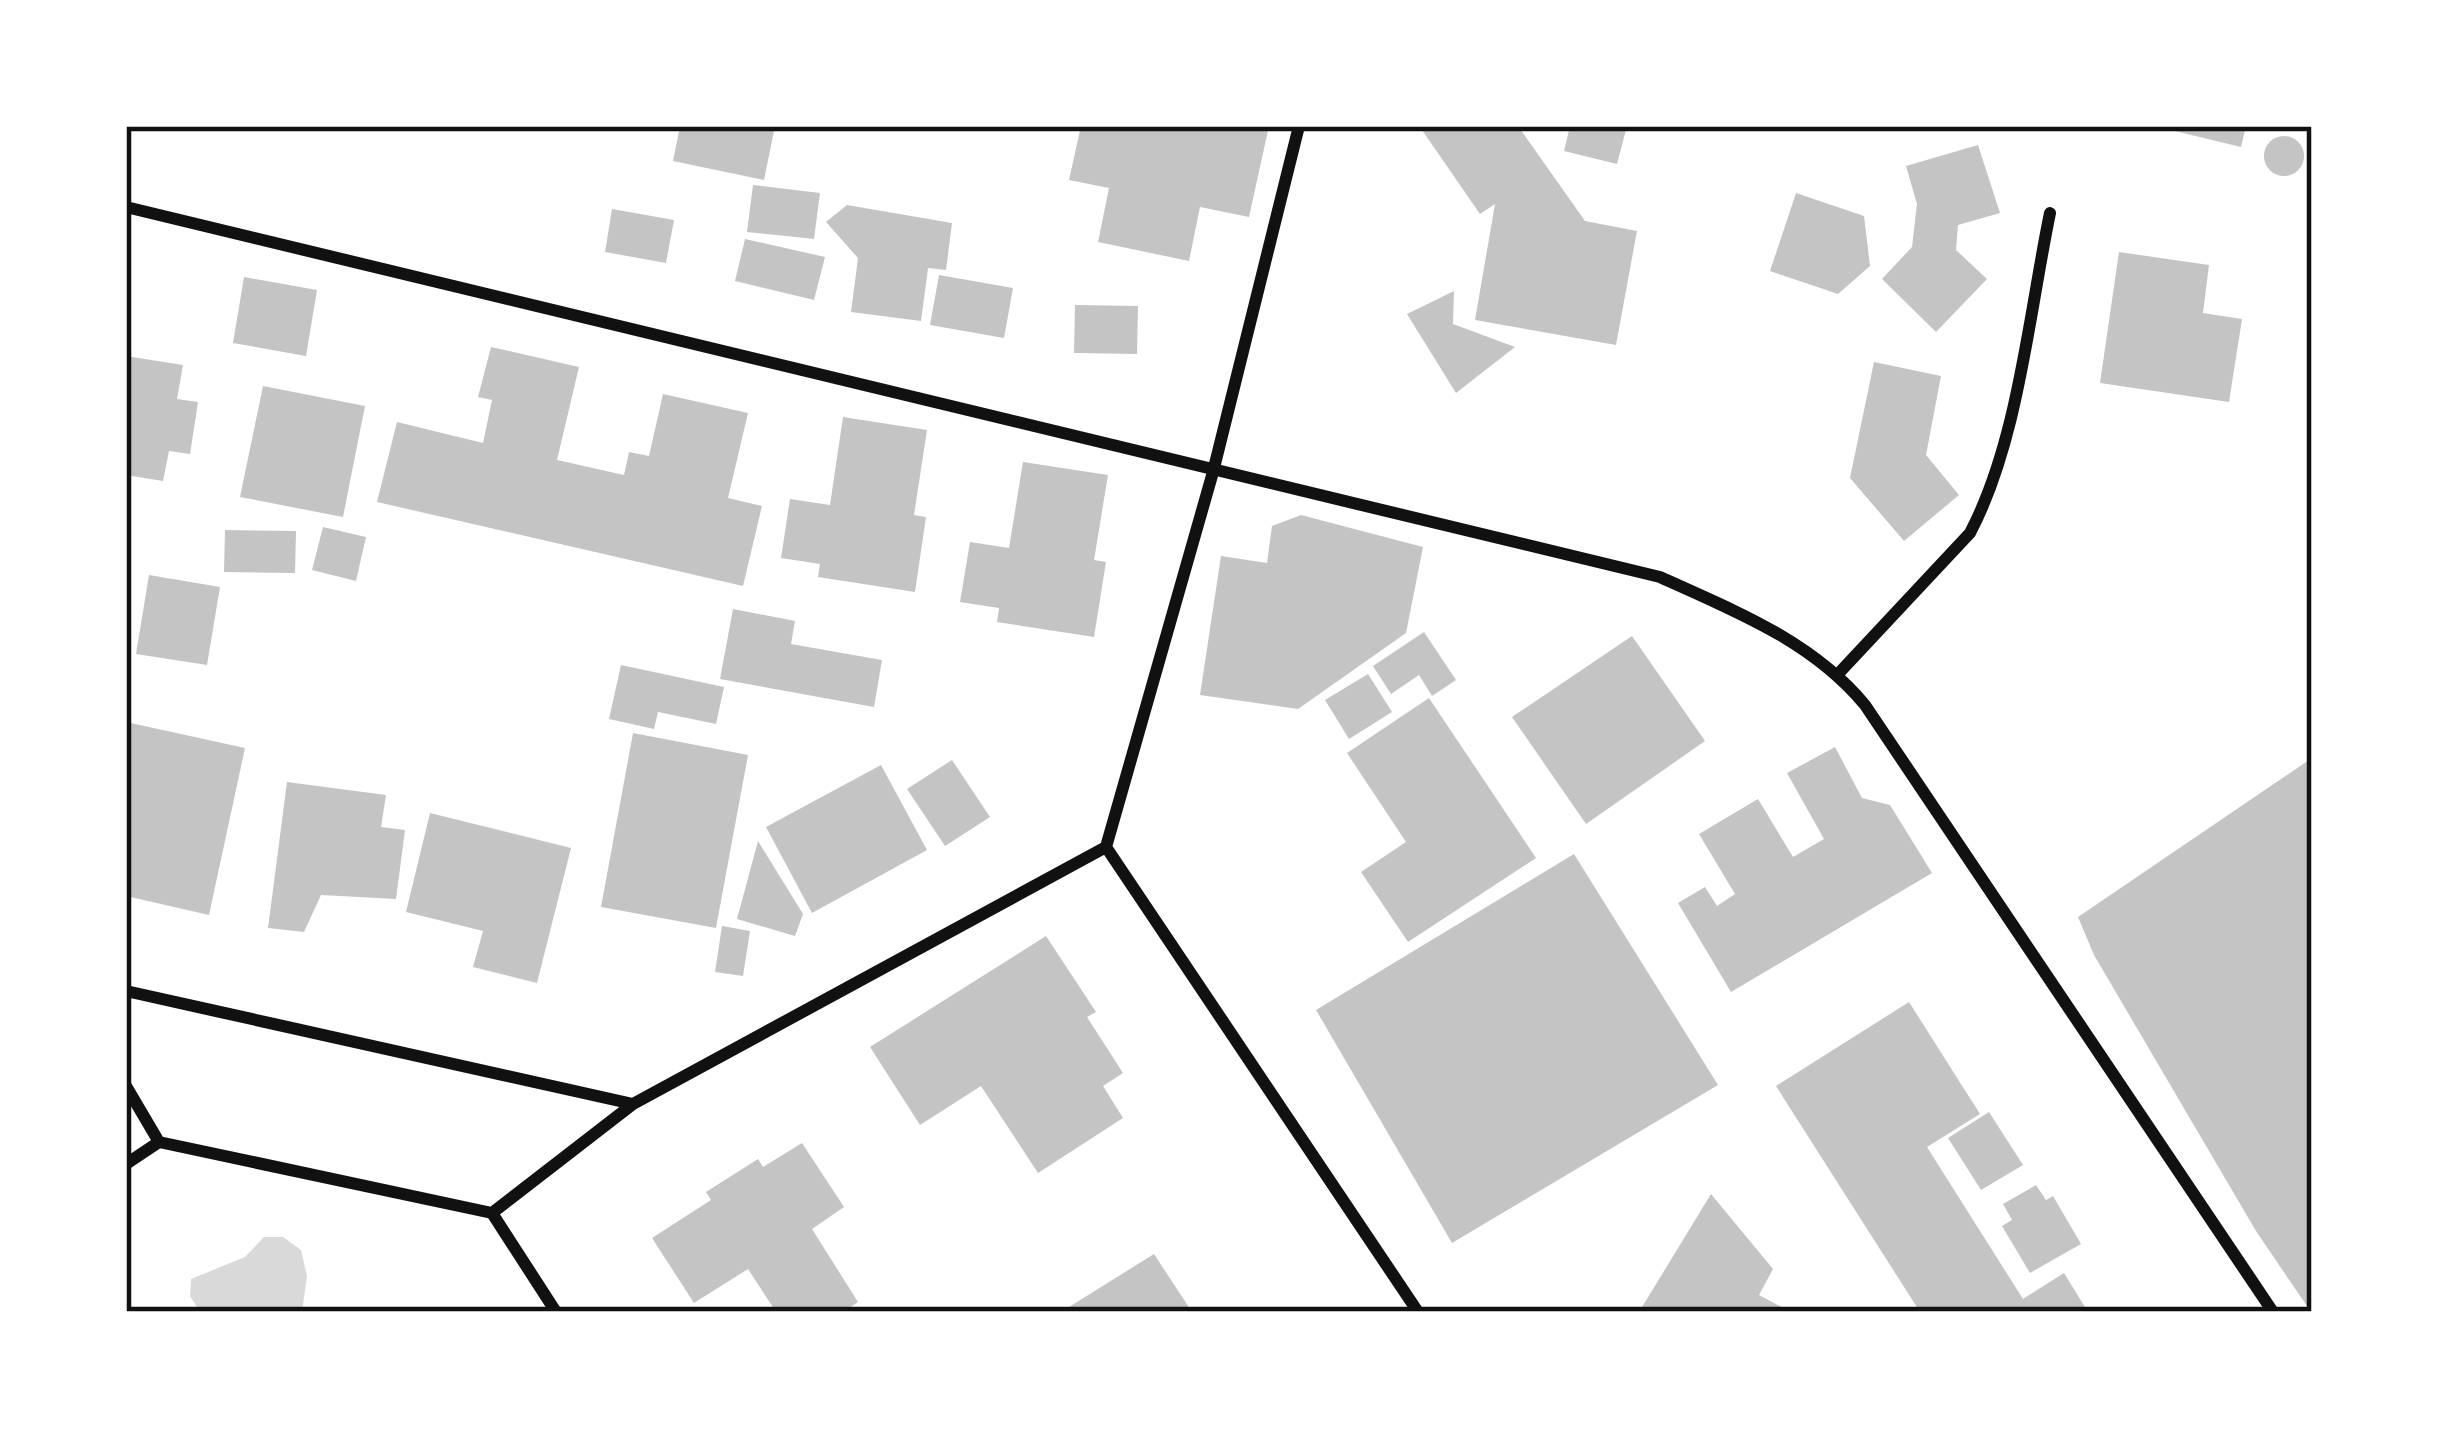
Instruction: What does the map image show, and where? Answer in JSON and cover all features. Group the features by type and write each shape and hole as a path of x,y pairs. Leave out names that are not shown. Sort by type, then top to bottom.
{"street":[{"path":"493,1214 633,1104 1106,847 1213,472 1299,126"},
{"path":"126,207 1660,578 1735,610 1839,673 2273,1312"},
{"path":"1839,673 1970,533 1983,508 2000,460 2050,213"},
{"path":"1106,847 1418,1312"},
{"path":"126,991 633,1104"},
{"path":"126,1086 159,1142"},
{"path":"126,1164 159,1142 493,1214 556,1312"}],"shaded area":[{"path":"264,1237 283,1237 301,1250 307,1276 302,1312 200,1312 190,1296 191,1279 245,1257"}],"building":[{"path":"680,126 775,126 764,180 673,161"},
{"path":"1081,126 1269,126 1249,217 1200,207 1189,261 1098,242 1109,188 1069,180"},
{"path":"1427,126 1518,126 1585,221 1637,231 1616,345 1475,320 1495,204 1480,214 1422,130"},
{"path":"1570,126 1627,126 1617,164 1564,151"},
{"path":"2154,126 2246,126 2241,147"},
{"path":"2284,136 2298,142 2304,156 2298,170 2284,176 2270,170 2264,156 2270,142"},
{"path":"1978,145 2000,213 1958,225 1956,250 1987,279 1936,332 1882,279 1912,247 1917,204 1906,166"},
{"path":"753,185 820,193 814,239 747,232"},
{"path":"1796,193 1864,216 1870,266 1838,294 1770,271"},
{"path":"847,205 952,223 946,270 928,268 921,321 851,312 858,258 826,222"},
{"path":"612,209 674,220 666,263 605,252"},
{"path":"745,239 825,257 814,300 735,281"},
{"path":"2119,252 2209,265 2203,313 2242,319 2229,402 2100,383"},
{"path":"939,275 1013,288 1004,338 930,325"},
{"path":"244,277 317,290 306,356 233,343"},
{"path":"1454,291 1453,324 1515,347 1456,393 1407,314"},
{"path":"1075,305 1138,306 1137,354 1074,353"},
{"path":"491,347 579,367 557,460 624,475 629,452 649,456 663,394 748,413 728,498 762,506 743,586 377,502 397,422 483,443 492,400 478,397"},
{"path":"126,356 183,365 177,399 198,402 190,454 169,451 163,481 126,475"},
{"path":"1874,362 1941,376 1926,455 1959,495 1904,541 1850,478"},
{"path":"263,386 365,406 343,517 240,497"},
{"path":"843,417 927,430 914,515 926,517 915,592 818,577 820,564 781,558 790,499 830,505"},
{"path":"1023,462 1108,475 1094,560 1106,562 1094,637 997,622 999,608 960,602 970,542 1009,548"},
{"path":"1301,515 1423,547 1406,633 1298,709 1200,695 1221,556 1267,563 1272,526"},
{"path":"323,527 366,537 356,581 312,570"},
{"path":"225,530 296,531 295,573 224,572"},
{"path":"149,575 220,587 207,665 136,654"},
{"path":"733,609 795,621 791,644 882,660 874,707 720,679"},
{"path":"1424,632 1456,680 1432,696 1419,675 1391,694 1373,666"},
{"path":"1632,636 1705,741 1586,824 1512,717"},
{"path":"621,665 724,687 716,724 658,712 654,729 609,719"},
{"path":"1368,674 1392,712 1349,739 1325,700"},
{"path":"1429,698 1536,858 1408,942 1361,872 1406,842 1347,753"},
{"path":"126,722 245,748 209,915 126,896"},
{"path":"633,733 748,755 716,928 601,907"},
{"path":"1835,747 1862,798 1890,805 1932,873 1731,992 1678,903 1705,887 1717,906 1735,894 1699,834 1758,799 1793,857 1824,839 1787,773"},
{"path":"2312,758 2311,1312 2256,1231 2094,955 2078,917"},
{"path":"952,760 990,817 945,846 907,789"},
{"path":"881,765 927,850 812,913 766,827"},
{"path":"287,782 386,795 381,827 405,830 396,899 321,895 304,932 268,928"},
{"path":"430,813 571,848 537,983 473,967 483,931 406,912"},
{"path":"758,841 803,914 795,936 737,919"},
{"path":"1574,854 1718,1085 1452,1243 1316,1010"},
{"path":"722,926 750,931 743,976 715,972"},
{"path":"1046,936 1096,1012 1087,1017 1123,1073 1103,1086 1123,1118 1038,1173 981,1086 920,1125 870,1047"},
{"path":"1909,1002 1980,1114 1927,1147 2023,1299 2064,1273 2088,1312 1920,1312 1776,1086"},
{"path":"1989,1112 2023,1165 1981,1190 1948,1138"},
{"path":"802,1143 844,1207 812,1229 858,1302 843,1312 776,1312 748,1269 694,1303 652,1238 711,1200 706,1192 758,1159 763,1167"},
{"path":"2036,1185 2046,1200 2053,1196 2081,1244 2030,1273 2002,1226 2012,1220 2003,1204"},
{"path":"1711,1194 1773,1269 1759,1295 1791,1312 1639,1312"},
{"path":"1154,1254 1192,1312 1061,1312"}]}
